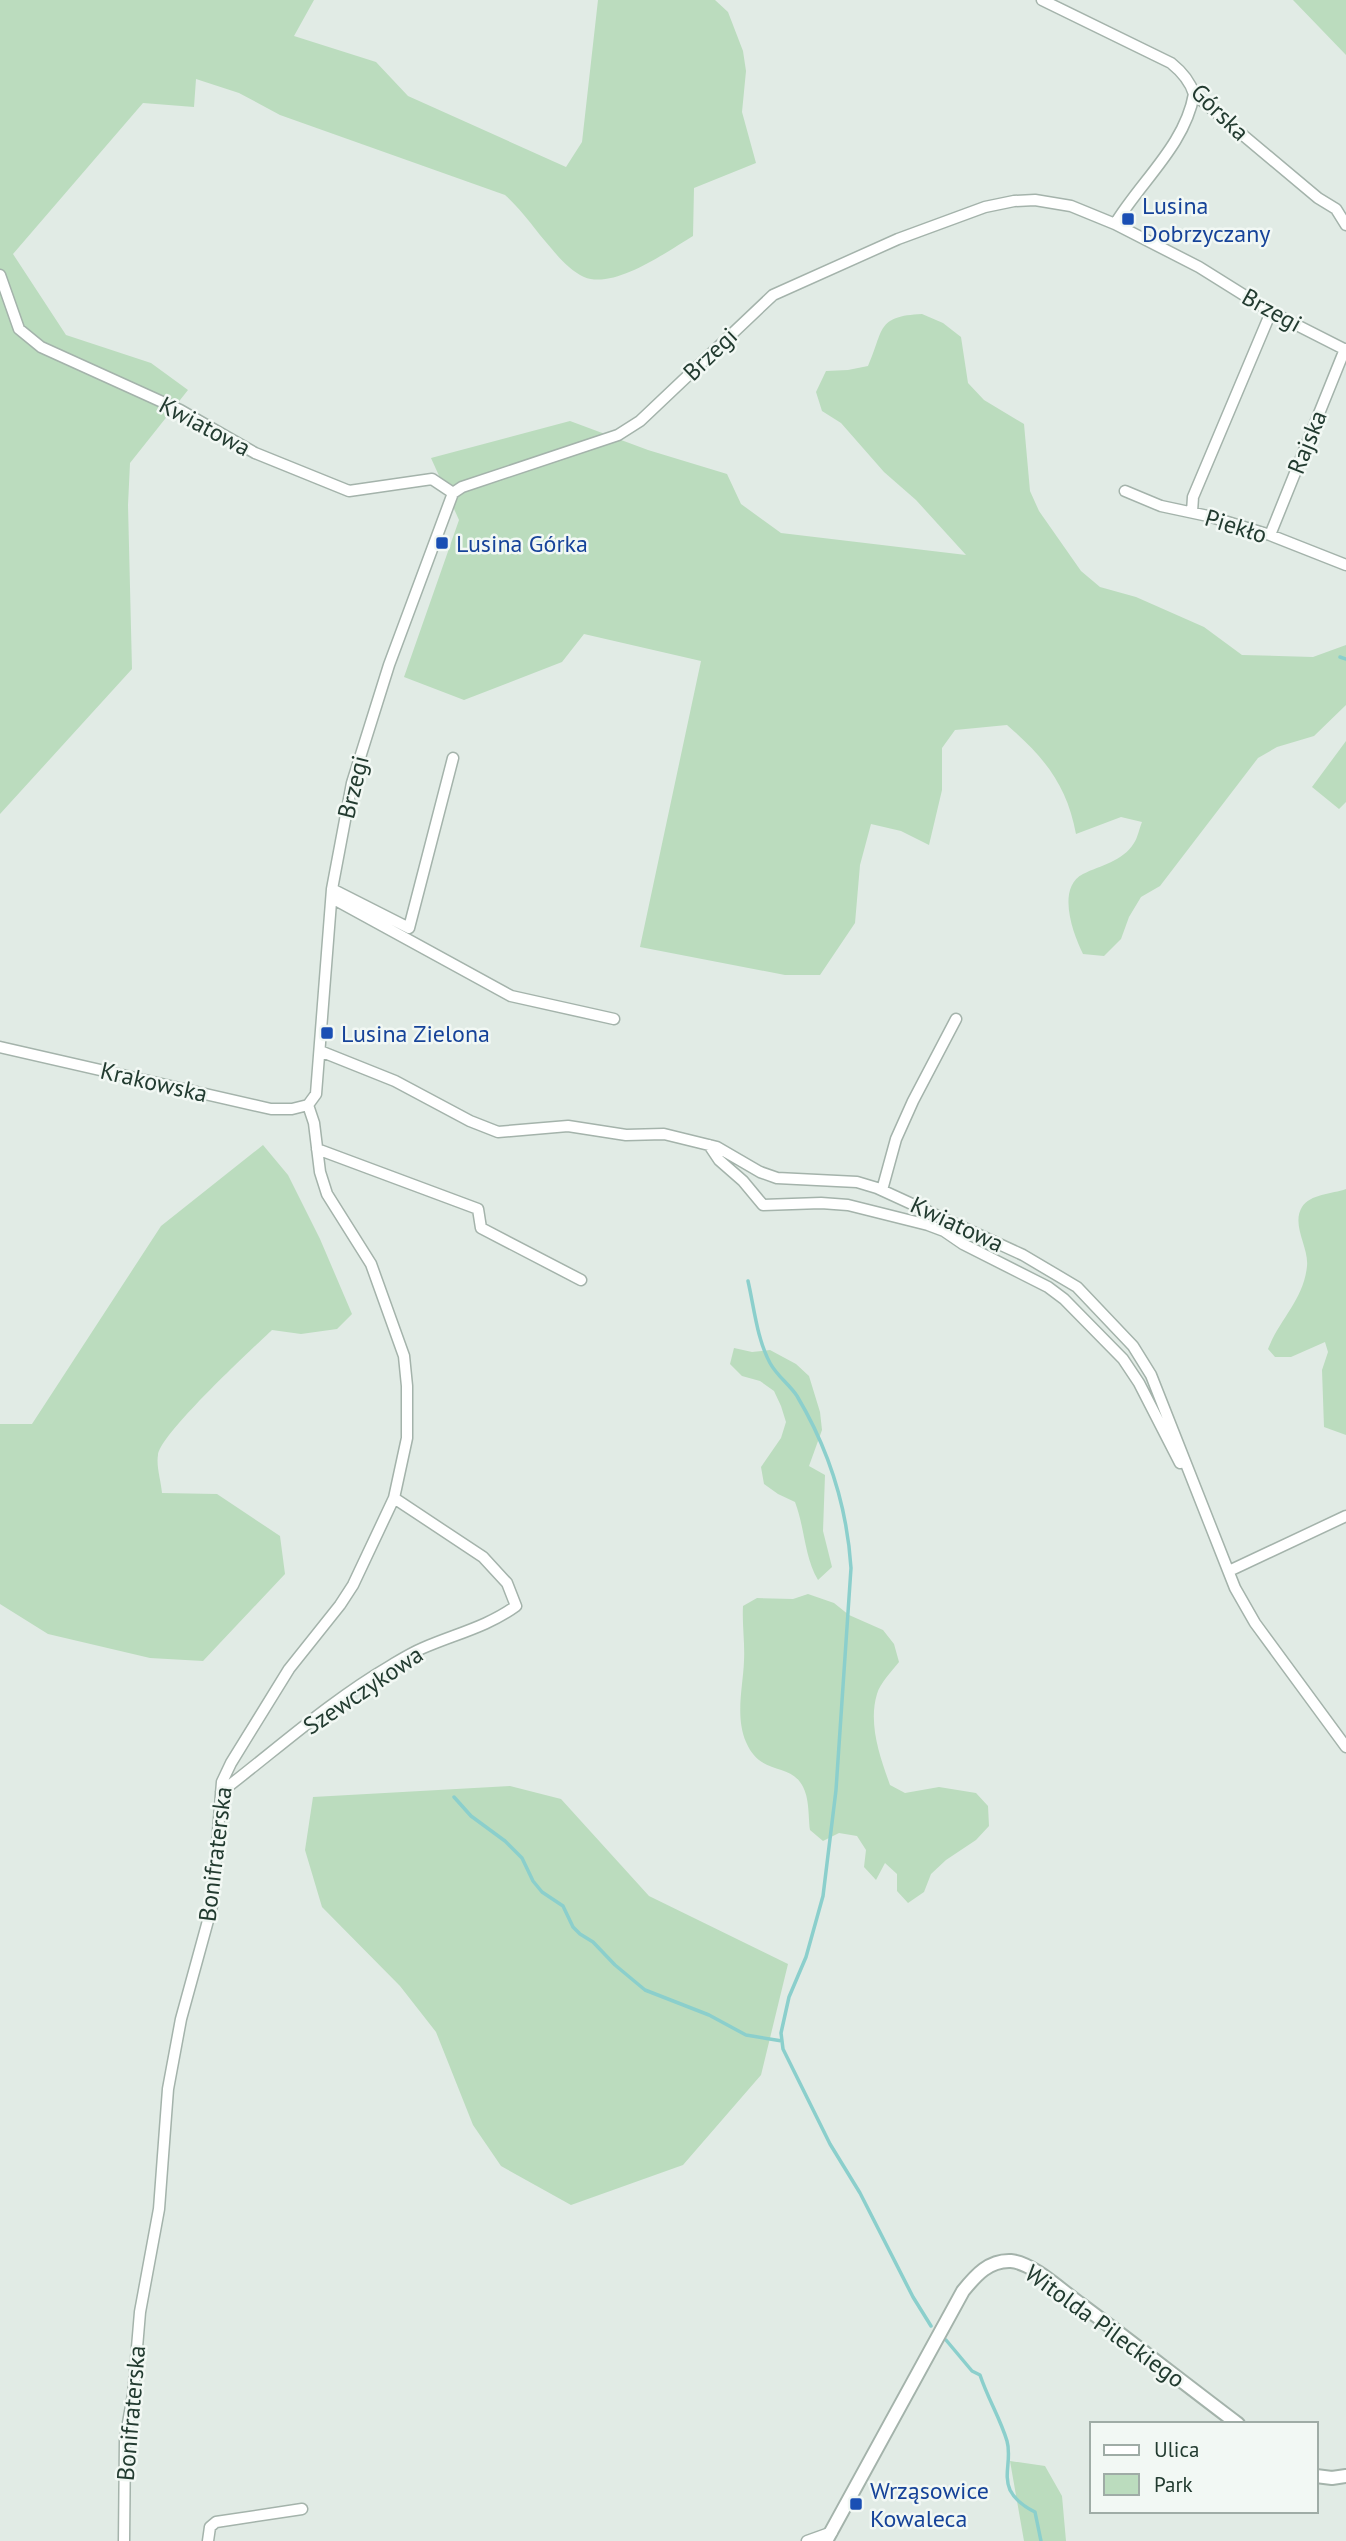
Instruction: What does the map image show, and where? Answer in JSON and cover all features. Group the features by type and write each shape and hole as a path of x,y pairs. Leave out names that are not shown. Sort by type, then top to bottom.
{"street":[{"name":"Górska","path":"1042,0 1180,70 1194,94 1318,198 1341,209 1346,225"},
{"path":"1115,224 1137,192 1158,169 1192,107 1194,94"},
{"name":"Brzegi","path":"308,1105 316,1094 332,893 352,783 389,666 453,493 462,487 618,435 640,421 773,296 886,244 985,207 1014,201 1035,200 1071,206 1115,224 1199,267 1271,312 1345,349"},
{"name":"Kwiatowa","path":"0,275 19,329 41,347 180,410 255,453 349,491 432,479 453,493"},
{"path":"1192,512 1194,497 1271,312"},
{"name":"Rajska","path":"1270,535 1345,349"},
{"name":"Piekło","path":"1125,491 1161,506 1192,512 1270,535 1346,565"},
{"path":"332,893 409,928 453,758"},
{"path":"332,893 511,996 614,1019"},
{"path":"882,1190 896,1139 956,1019"},
{"name":"Krakowska","path":"0,1047 271,1109 292,1109 308,1105"},
{"name":"Kwiatowa","path":"320,1051 395,1081 470,1121 498,1132 568,1126 626,1135 664,1134 709,1145 777,1178 857,1182 882,1190 1023,1255 1077,1287 1133,1346 1151,1375 1229,1571 1255,1622 1346,1747"},
{"name":"Bonifraterska","path":"124,2541 125,2440 133,2395 140,2312 159,2209 168,2089 181,2019 212,1906 222,1782 265,1704 353,1585 394,1497 407,1438 404,1356 371,1264 327,1194 320,1172 308,1105"},
{"path":"709,1145 719,1160 743,1181 763,1205 848,1205 928,1225 1048,1287 1064,1299 1123,1359 1170,1440 1187,1479 1198,1493"},
{"path":"317,1149 478,1209 481,1228 581,1280"},
{"name":"Szewczykowa","path":"221,1792 387,1667 421,1648 476,1628 516,1606 507,1583 483,1557 394,1497"},
{"path":"1229,1571 1346,1516"},
{"name":"Witolda Pileckiego","path":"829,2536 963,2291 980,2272 995,2263 1010,2261 1028,2267 1123,2335 1235,2422"},
{"path":"1318,2476 1346,2476"},
{"path":"208,2541 210,2527 216,2522 302,2509"},
{"path":"807,2541 829,2536"}],"green space":[{"path":"0,0 314,0 294,36 376,62 408,96 566,167 582,142 598,0 715,0 728,12 743,51 746,71 742,112 756,163 694,188 693,236 625,274 596,280 584,277 566,264 505,195 280,115 239,93 196,79 194,107 143,103 13,254 66,335 151,363 188,390 130,463 128,505 132,669 0,814"},
{"path":"1293,0 1346,0 1346,55"},
{"path":"922,314 943,323 961,337 968,383 984,400 1024,424 1030,491 1039,511 1081,571 1100,587 1136,597 1204,627 1242,655 1313,657 1346,645 1346,705 1314,736 1277,747 1258,758 1160,886 1141,897 1129,917 1121,939 1104,956 1083,954 1071,924 1068,900 1070,890 1083,874 1124,855 1135,841 1142,822 1121,817 1076,834 1067,801 1052,773 1007,725 955,730 942,748 942,790 929,845 901,831 871,824 860,865 855,923 820,975 785,975 640,947 701,661 584,634 562,662 464,700 404,677 459,520 431,458 570,421 648,450 727,474 741,504 781,533 966,555 916,500 884,472 841,423 822,411 816,392 826,371 868,366 880,334 889,322 907,315"},
{"path":"1346,741 1346,802 1339,809 1312,787"},
{"path":"263,1145 288,1175 320,1239 352,1314 337,1329 301,1334 272,1330 174,1429 163,1444 158,1455 158,1464 162,1493 217,1494 280,1536 285,1574 203,1661 150,1658 48,1634 0,1604 0,1424 32,1424 161,1226"},
{"path":"1346,1189 1346,1435 1324,1427 1322,1370 1328,1352 1325,1342 1291,1357 1275,1357 1268,1349 1305,1278 1307,1259 1298,1221 1302,1207 1310,1199"},
{"path":"734,1348 752,1352 770,1350 796,1364 809,1376 820,1412 822,1430 809,1466 825,1475 823,1531 832,1567 818,1580 810,1561 795,1502 764,1484 761,1467 781,1438 786,1422 781,1406 774,1391 760,1381 742,1376 730,1364"},
{"path":"808,1594 834,1603 849,1615 883,1630 894,1644 899,1662 883,1681 874,1717 879,1752 890,1785 905,1793 939,1787 976,1793 988,1806 989,1826 976,1840 946,1860 931,1874 924,1892 908,1903 897,1891 897,1874 885,1863 876,1880 864,1867 866,1850 857,1836 839,1833 823,1841 810,1830 807,1799 800,1782 788,1772 758,1760 746,1742 740,1712 744,1654 743,1606 757,1598 793,1599"},
{"path":"510,1786 561,1799 649,1896 788,1964 761,2075 683,2165 571,2205 501,2166 473,2125 436,2032 400,1986 322,1907 305,1850 313,1797"},
{"path":"1010,2461 1045,2466 1062,2496 1066,2541 1024,2541"}],"waterway":[{"path":"1340,657 1346,659"},
{"path":"748,1281 766,1354 773,1368 797,1396 827,1457 845,1523 851,1568 836,1790 823,1896 806,1957 789,1997 781,2033 783,2049 830,2144 860,2193 913,2297 931,2326"},
{"path":"454,1797 471,1816 505,1841 522,1858 533,1881 542,1892 563,1906 573,1927 645,1990 709,2015 746,2035 782,2041"},
{"path":"946,2340 972,2371 980,2375 1007,2441 1007,2478 1010,2490 1021,2503 1035,2512 1041,2541"}],"place":[{"name":"Lusina Dobrzyczany","path":"1128,219"},
{"name":"Lusina Górka","path":"442,543"},
{"name":"Lusina Zielona","path":"327,1033"},
{"name":"Wrząsowice Kowaleca","path":"856,2504"}]}
